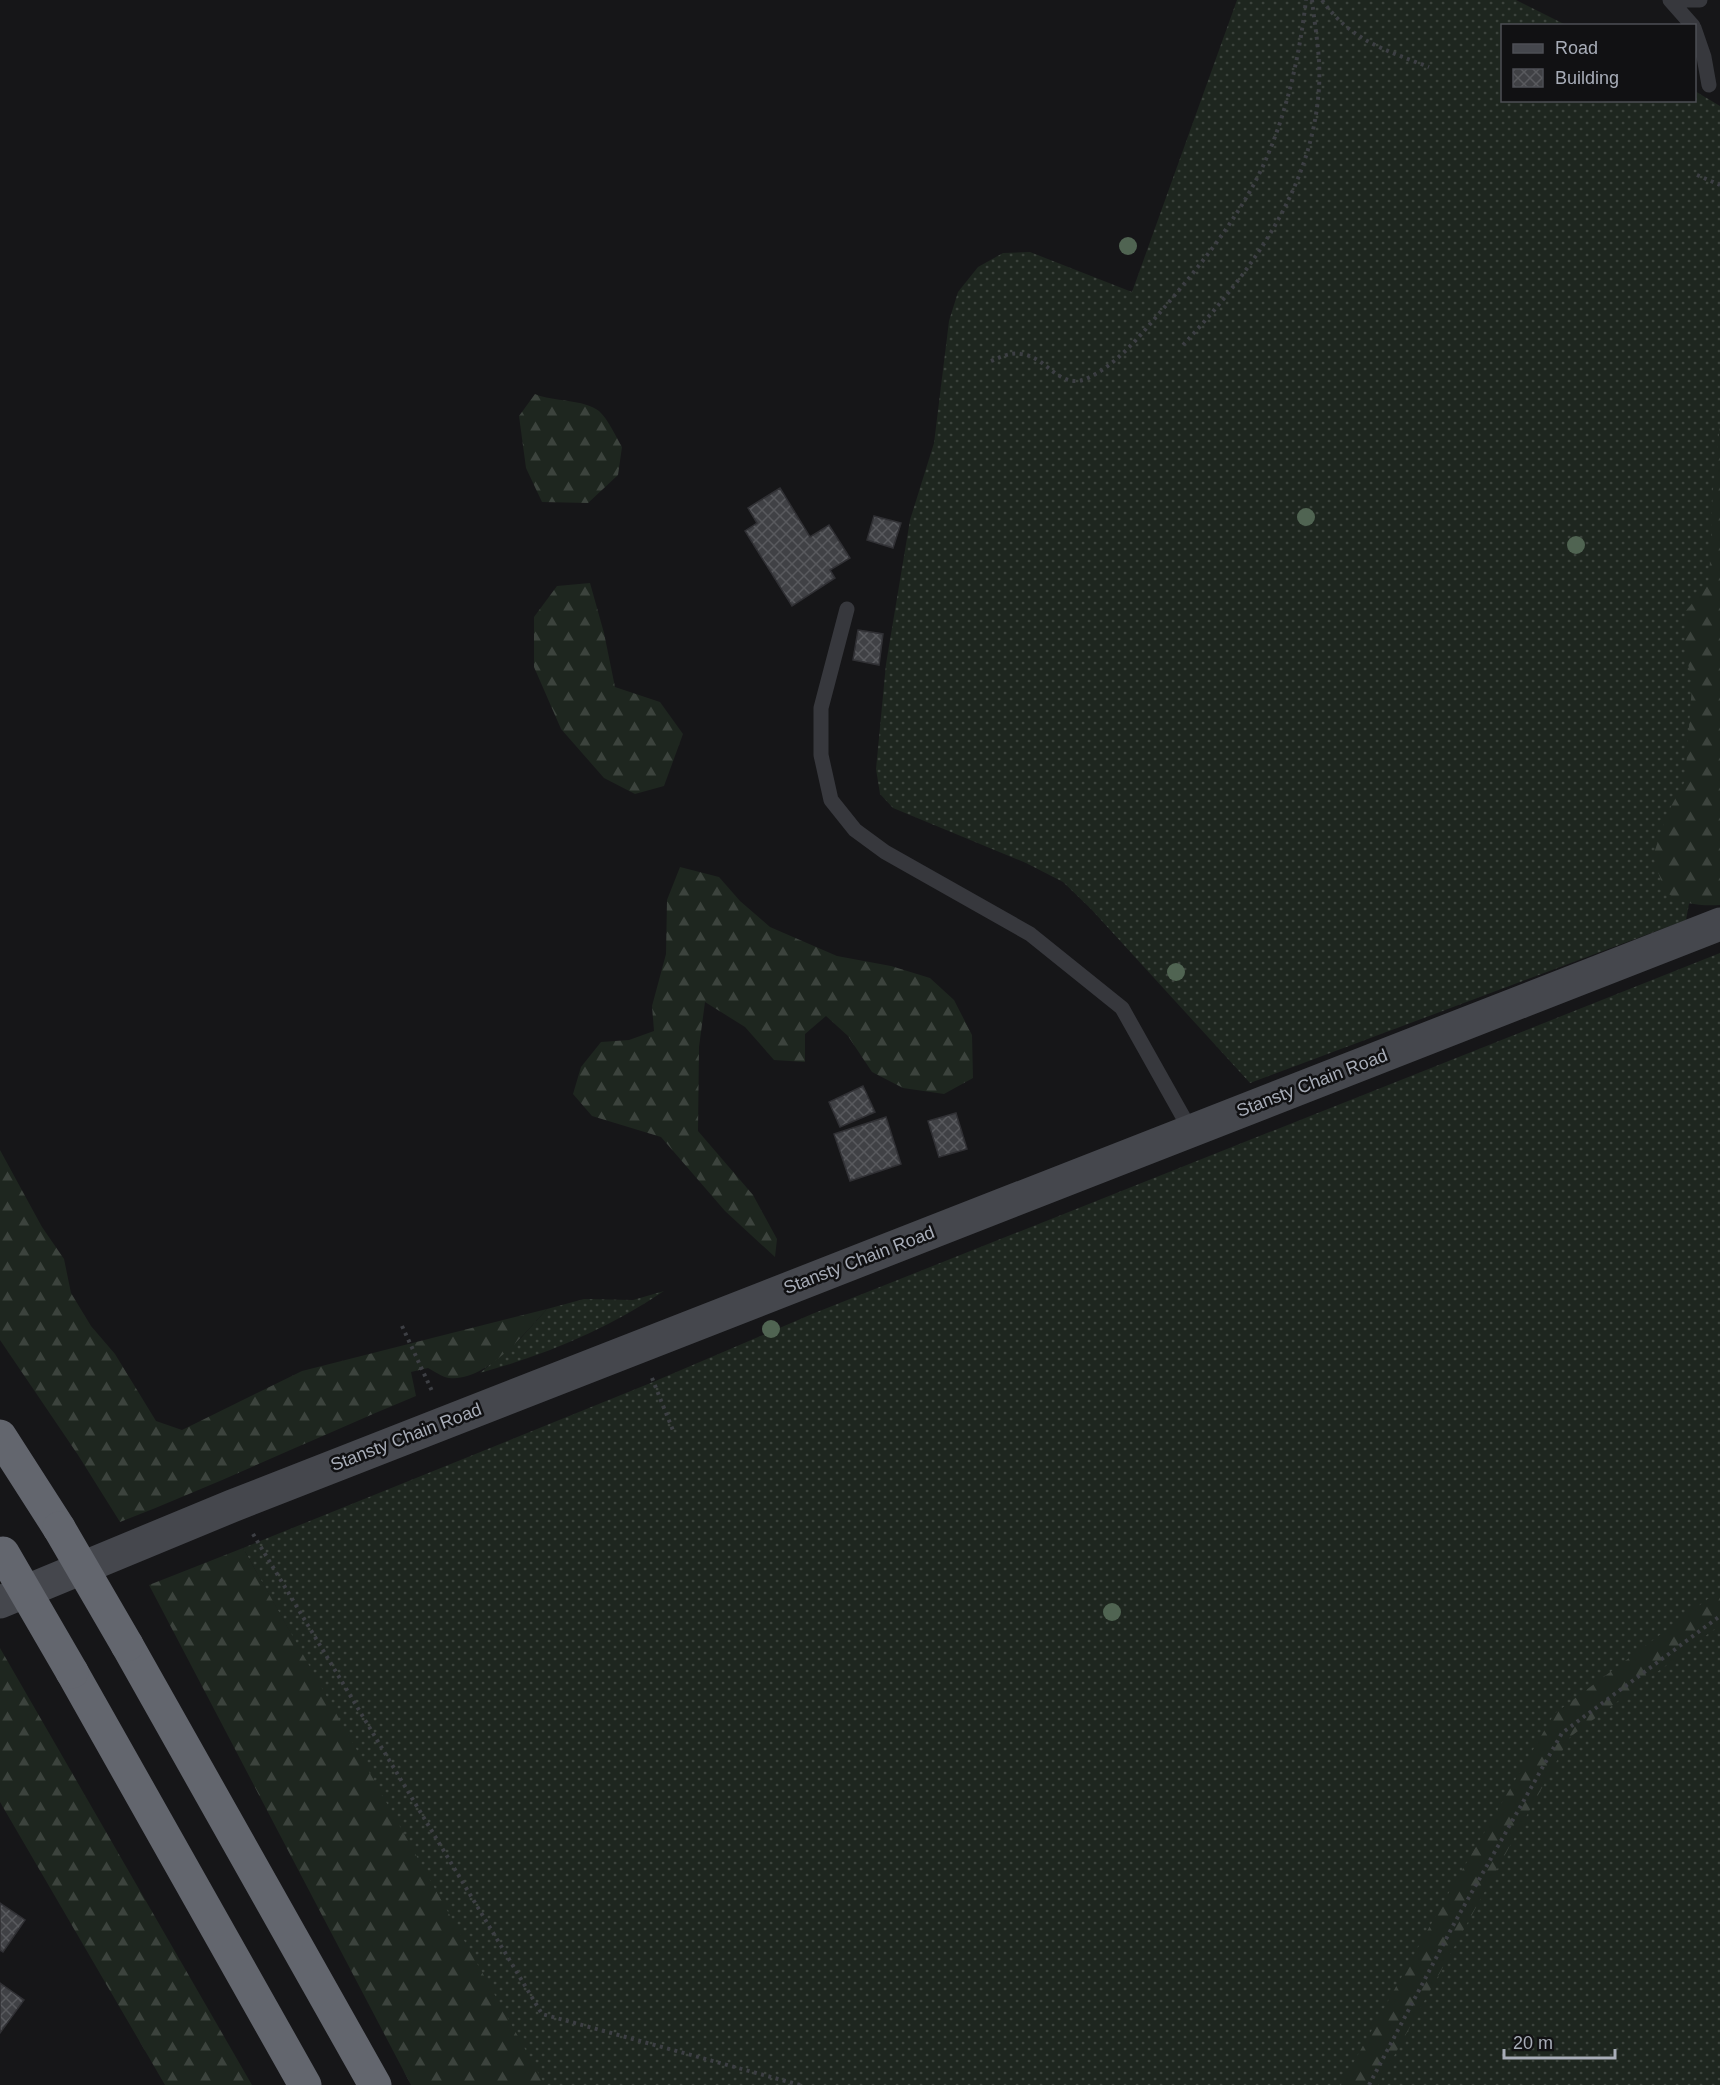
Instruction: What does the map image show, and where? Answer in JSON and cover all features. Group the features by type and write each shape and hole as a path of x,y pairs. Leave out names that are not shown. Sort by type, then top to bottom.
{"highway":[{"path":"0,1436 59,1528 127,1645 375,2085"},
{"path":"1,1551 72,1672 305,2085"}],"street":[{"name":"Stansty Chain Road","path":"0,1602 232,1506 1720,924"}],"lane":[{"path":"1670,0 1691,24"},
{"path":"1680,0 1700,0"},
{"path":"1696,33 1704,57 1709,85"},
{"path":"847,609 821,708 821,755 831,800 855,830 885,852 1030,934 1122,1008 1191,1131"}],"path":[{"path":"991,361 1007,354 1024,353 1063,380 1089,378 1139,337 1200,266 1244,203 1266,157 1287,96 1302,40 1306,0"},
{"path":"1182,345 1232,288 1265,243 1304,167 1314,126 1319,86 1312,0"},
{"path":"1322,0 1337,20 1354,36 1429,67"},
{"path":"1697,175 1720,185"},
{"path":"402,1326 446,1422"},
{"path":"639,1347 674,1433"},
{"path":"232,1506 259,1543 542,2014 800,2085"},
{"path":"1369,2085 1455,1922 1562,1733 1720,1616"}],"green space":[{"path":"1237,0 1516,0 1564,24 1501,24 1501,102 1696,102 1696,92 1720,106 1720,738 1686,920 1250,1083 1091,909 1063,882 1026,863 893,808 880,794 876,769 886,664 910,520 934,443 949,321 958,292 978,267 1003,253 1030,252 1132,292"},
{"path":"535,394 593,407 609,423 622,447 618,475 588,503 542,502 526,468 519,416"},
{"path":"1720,425 1720,905 1706,905 1684,902 1671,896 1660,879 1653,856 1668,812 1685,781 1692,686 1685,646 1685,612 1709,583 1713,489"},
{"path":"590,583 604,633 615,687 660,702 683,734 664,786 635,794 604,778 561,729 534,667 534,617 557,586"},
{"path":"680,867 719,877 740,901 770,927 837,956 891,966 930,978 954,1000 972,1035 973,1078 944,1094 903,1088 872,1072 848,1036 826,1016 805,1034 805,1062 774,1060 745,1027 705,1002 699,1047 698,1131 753,1195 777,1239 775,1257 725,1211 661,1137 592,1116 573,1094 581,1067 601,1042 629,1040 654,1031 652,1006 666,954 667,900"},
{"path":"1720,953 1720,2085 543,2085 243,1548 653,1382 812,1314"},
{"path":"0,1150 42,1227 64,1259 71,1293 91,1326 115,1354 156,1421 182,1430 302,1371 547,1309 516,1343 490,1365 477,1372 463,1377 449,1378 428,1368 411,1372 416,1396 120,1522 78,1455 0,1340"},
{"path":"664,1291 598,1329 528,1358 480,1373 520,1339 547,1309 584,1299 633,1300"},
{"path":"243,1548 545,2085 411,2085 149,1585"},
{"path":"1720,1590 1720,1625 1570,1737 1378,2085 1341,2085 1444,1901 1554,1714"},
{"path":"0,1648 252,2085 165,2085 0,1802"}],"building":[{"path":"780,488 810,537 829,525 850,558 830,570 835,578 792,606 745,531 757,523 748,508"},
{"path":"874,516 901,523 893,548 867,540"},
{"path":"858,630 883,634 879,665 853,660"},
{"path":"863,1086 875,1112 840,1127 829,1102"},
{"path":"956,1113 967,1149 939,1157 928,1121"},
{"path":"886,1117 901,1164 850,1181 834,1134"},
{"path":"0,1903 25,1920 3,1952 0,1950"},
{"path":"0,1983 24,2000 0,2033"}]}
